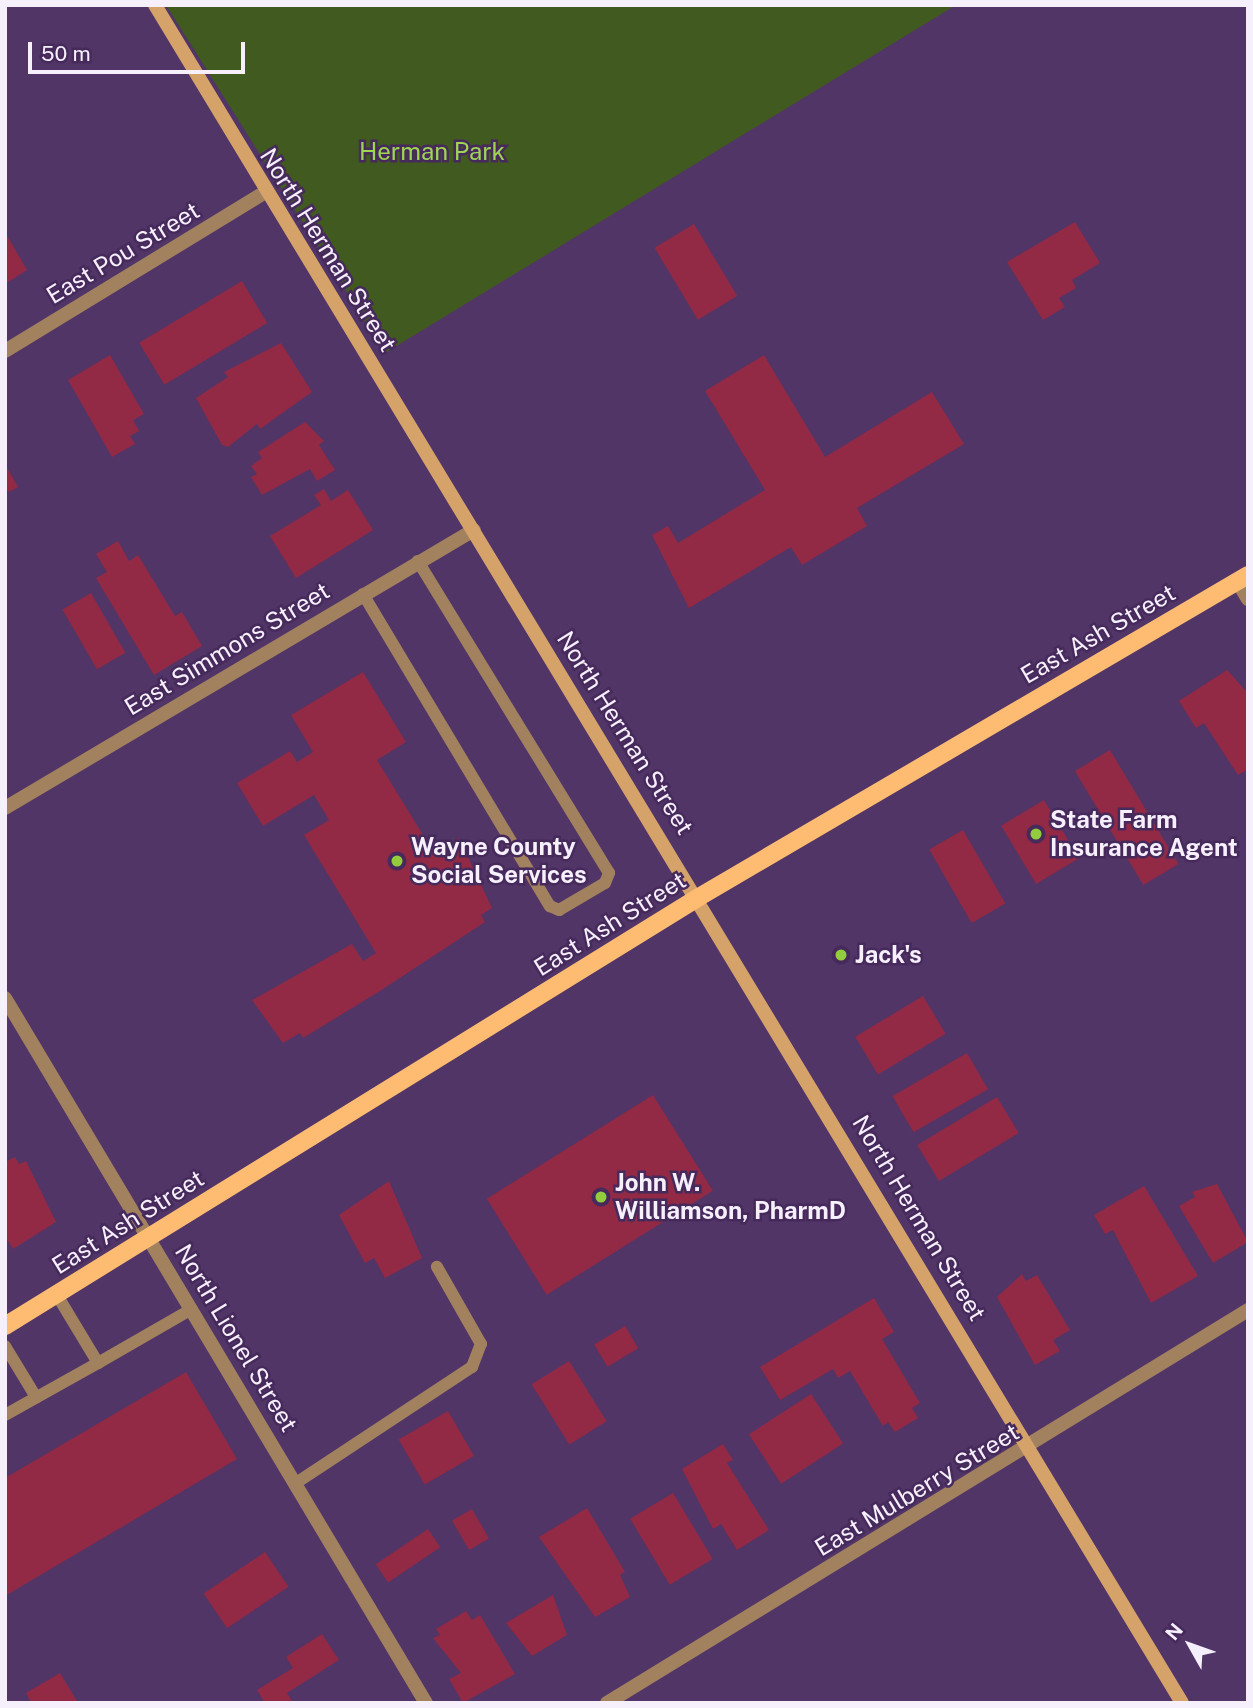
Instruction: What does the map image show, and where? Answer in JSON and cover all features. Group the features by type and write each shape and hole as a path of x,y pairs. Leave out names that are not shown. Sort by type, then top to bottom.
{"main road":[{"name":"North Herman Street","path":"155,5 264,194 699,897 1182,1703"},
{"name":"East Ash Street","path":"5,1326 699,897 1242,578"}],"street":[{"name":"East Pou Street","path":"5,351 264,194"},
{"name":"East Simmons Street","path":"5,808 474,530"},
{"path":"1242,578 1248,599"},
{"name":"North Lionel Street","path":"5,998 426,1703"},
{"name":"East Mulberry Street","path":"607,1703 1031,1448 1248,1310"}],"lane":[{"path":"363,594 550,906 559,910 605,883 609,873 418,561"},
{"path":"296,1483 472,1367 481,1344 437,1267"},
{"path":"57,1296 98,1363"},
{"path":"5,1415 192,1309"},
{"path":"5,1346 36,1397"}],"green space":[{"name":"Herman Park","path":"166,5 956,5 385,353"}],"building":[{"path":"1075,222 1100,263 1072,280 1076,288 1059,298 1065,307 1043,320 1007,262"},
{"path":"694,224 737,296 698,320 655,248"},
{"path":"5,232 27,270 5,284"},
{"path":"242,281 267,323 164,385 139,343"},
{"path":"281,343 312,392 260,429 257,424 228,447 222,445 196,398 228,377 224,372"},
{"path":"110,355 144,414 133,420 139,431 130,436 135,444 112,457 68,380"},
{"path":"764,355 825,457 932,392 964,444 857,508 867,526 802,565 791,547 689,608 652,535 668,526 678,543 765,490 705,391"},
{"path":"305,422 324,441 319,445 335,470 317,481 310,469 262,495 251,477 257,474 251,466 262,458 258,452"},
{"path":"5,464 18,487 9,492 5,487"},
{"path":"324,489 331,501 348,490 373,530 296,578 270,536 321,505 314,495"},
{"path":"118,541 129,561 138,555 175,616 182,612 202,646 154,675 96,578 107,572 96,554"},
{"path":"91,593 126,653 97,669 62,610"},
{"path":"1227,670 1248,693 1248,769 1238,775 1204,723 1196,728 1179,701"},
{"name":"Wayne County Social Services","path":"363,672 406,742 377,760 434,853 459,838 492,908 481,915 485,922 380,991 303,1038 300,1033 283,1043 252,1000 352,944 363,961 376,953 304,835 329,820 314,795 263,826 237,783 290,751 297,762 313,752 291,715"},
{"path":"1110,750 1179,864 1143,885 1075,771"},
{"name":"State Farm Insurance Agent","path":"1044,800 1079,858 1036,884 1001,826"},
{"path":"963,830 1006,904 972,923 929,850"},
{"path":"923,996 946,1034 878,1074 855,1037"},
{"path":"967,1053 988,1089 914,1132 893,1096"},
{"name":"John W. Williamson, PharmD","path":"653,1095 713,1191 547,1295 487,1199"},
{"path":"997,1097 1019,1133 939,1181 917,1145"},
{"path":"15,1157 19,1164 26,1161 56,1222 13,1249 5,1236 5,1162"},
{"path":"389,1181 422,1258 385,1278 374,1258 365,1263 339,1215"},
{"path":"1217,1184 1248,1242 1213,1263 1179,1206 1195,1197 1192,1192"},
{"path":"1144,1186 1198,1276 1151,1303 1113,1230 1105,1234 1094,1215"},
{"path":"1022,1274 1026,1281 1037,1275 1070,1330 1053,1340 1060,1351 1035,1365 997,1297"},
{"path":"874,1298 894,1332 882,1339 920,1403 912,1408 918,1418 895,1432 888,1422 883,1426 850,1371 838,1378 833,1369 780,1400 760,1367"},
{"path":"625,1326 638,1348 608,1367 594,1345"},
{"path":"569,1361 607,1421 569,1445 532,1384"},
{"path":"186,1372 237,1459 5,1596 5,1478"},
{"path":"811,1394 843,1443 781,1484 749,1434"},
{"path":"448,1411 474,1456 425,1485 399,1440"},
{"path":"723,1444 733,1460 727,1463 769,1530 737,1550 721,1524 713,1529 682,1469"},
{"path":"673,1493 713,1559 670,1585 630,1519"},
{"path":"587,1508 625,1572 620,1575 630,1597 595,1617 539,1537"},
{"path":"472,1509 489,1538 469,1550 452,1520"},
{"path":"428,1529 440,1547 388,1582 376,1564"},
{"path":"265,1552 288,1587 227,1628 204,1593"},
{"path":"553,1595 567,1635 532,1656 506,1623"},
{"path":"466,1611 472,1620 480,1615 515,1674 463,1703 449,1679 461,1673 433,1638 440,1635 436,1629"},
{"path":"322,1634 339,1660 287,1693 293,1703 265,1703 257,1690 293,1668 286,1657"},
{"path":"60,1673 77,1701 31,1703 26,1693"}],"place":[{"name":"State Farm Insurance Agent","path":"1036,834"},
{"name":"Wayne County Social Services","path":"397,861"},
{"name":"Jack's","path":"841,955"},
{"name":"John W. Williamson, PharmD","path":"601,1197"}]}
